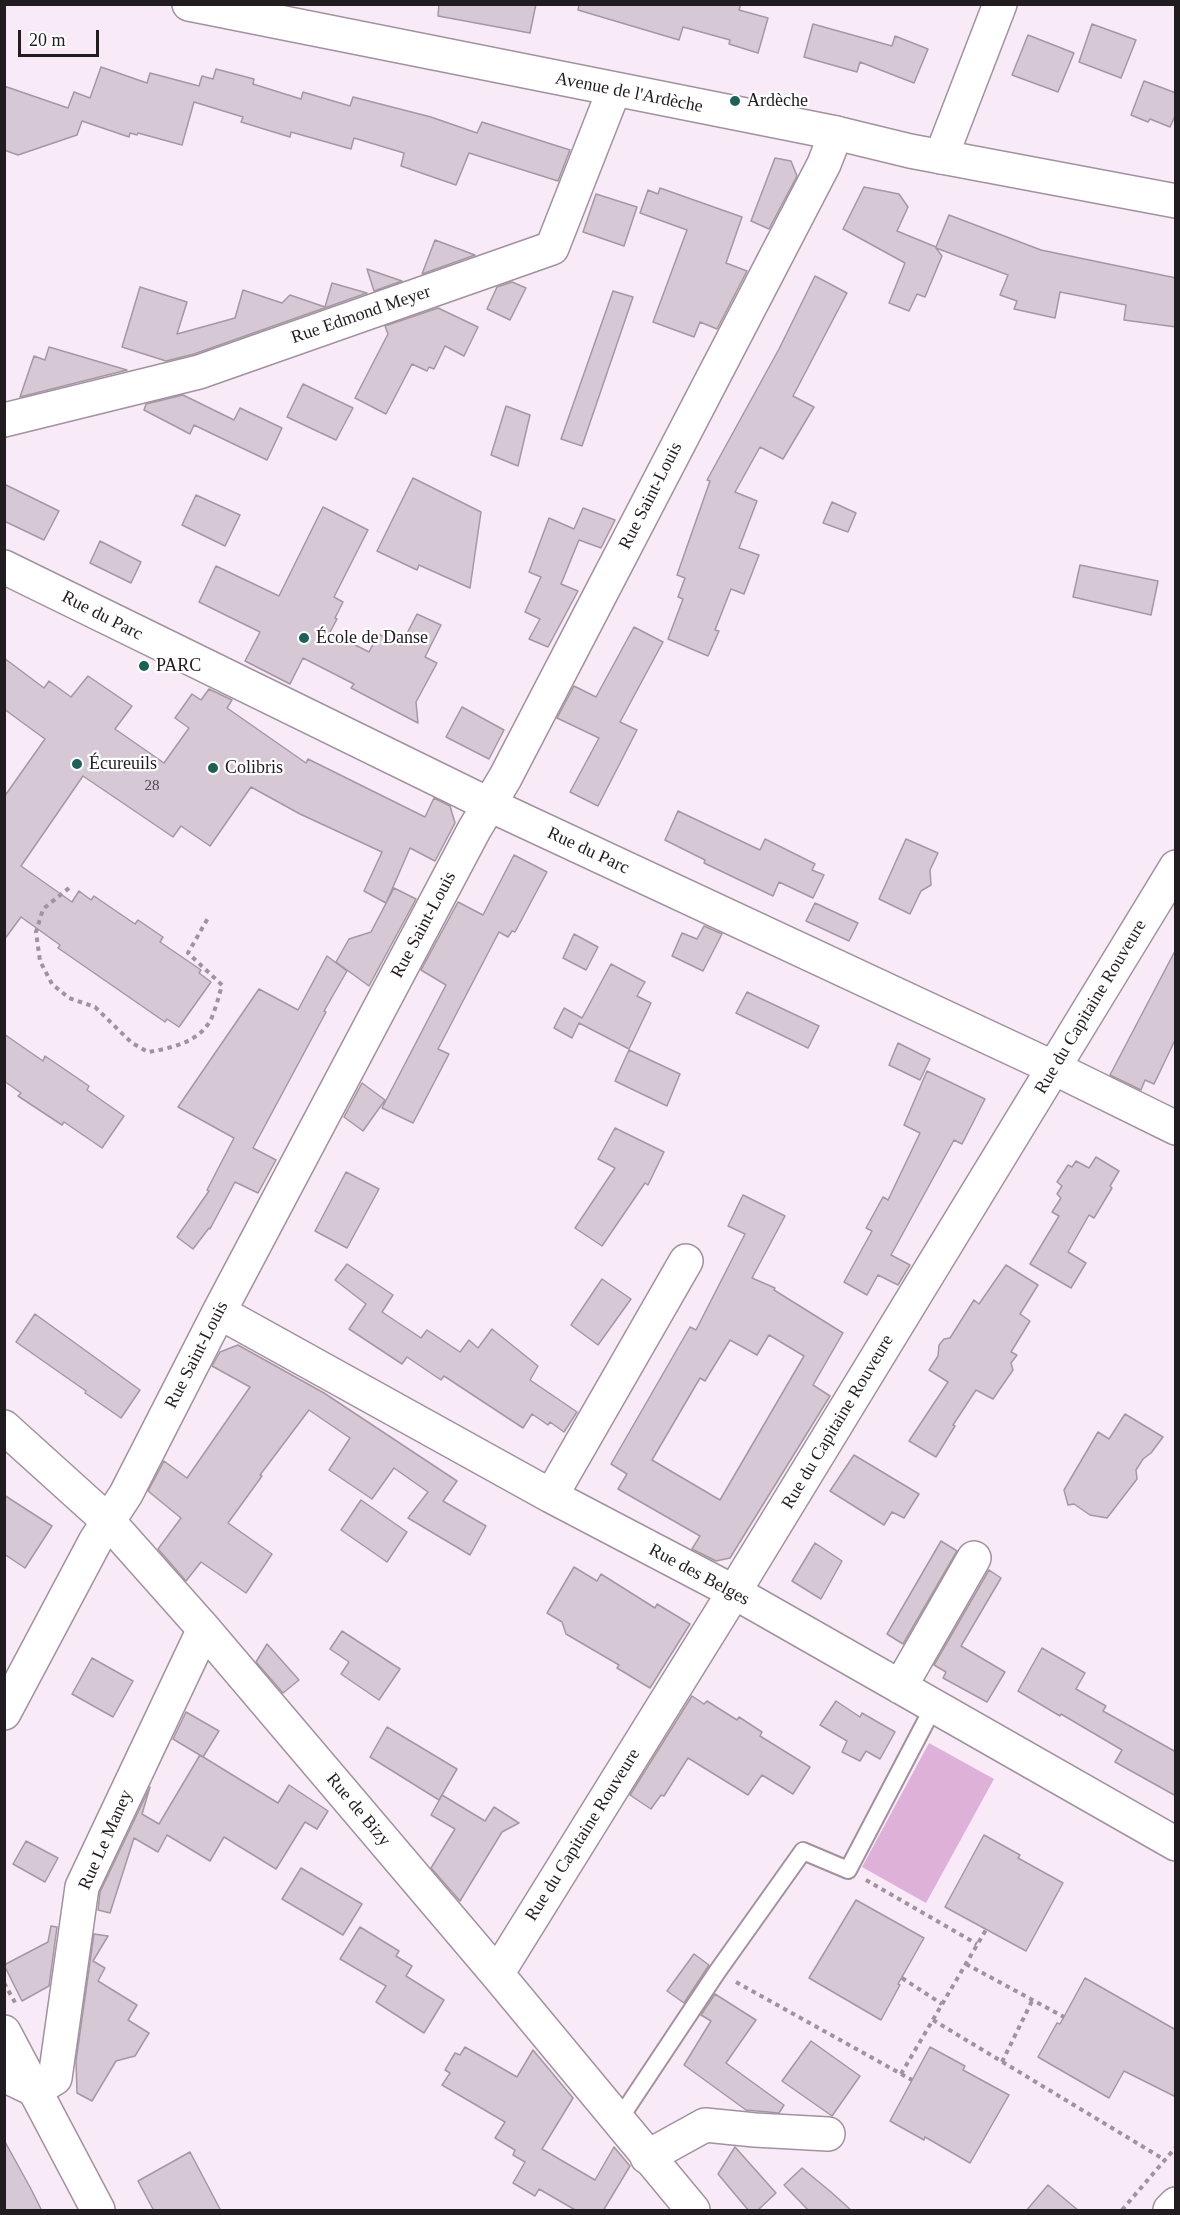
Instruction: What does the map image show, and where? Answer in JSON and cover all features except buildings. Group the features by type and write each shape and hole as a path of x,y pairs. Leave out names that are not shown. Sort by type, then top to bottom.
{"street":[{"name":"Avenue de l'Ardèche","path":"189,4 836,133 941,157 1176,201"},
{"path":"941,157 1000,4"},
{"name":"Rue Edmond Meyer","path":"4,420 198,372 552,248 614,90"},
{"name":"Rue Saint-Louis","path":"4,1713 96,1540 126,1494 219,1312 474,830 490,805 824,164 836,133"},
{"name":"Rue du Parc","path":"4,567 490,805 1054,1068 1176,1128"},
{"name":"Rue du Capitaine Rouveure","path":"497,1974 734,1592 1176,867"},
{"path":"551,1496 686,1261"},
{"name":"Rue des Belges","path":"219,1312 551,1496 734,1592 1176,1844"},
{"name":"Rue de Bizy","path":"4,1427 108,1521 204,1629 497,1974 693,2211"},
{"path":"900,1687 974,1558"},
{"name":"Rue Le Maney","path":"35,2090 55,2078 82,1887 204,1629"},
{"path":"4,2032 98,2211"},
{"path":"4,2075 35,2090"},
{"path":"647,2157 705,2125 828,2134"},
{"path":"1170,2211 1176,2204"}],"lane":[{"path":"618,2121 717,1972 803,1851 848,1870 934,1706"}],"path":[{"path":"69,888 44,909 36,932 40,961 52,984 69,998 95,1007 132,1043 148,1052 171,1048 192,1040 211,1019 222,985 188,953 208,918"},
{"path":"848,1870 977,1944"},
{"path":"901,2074 987,1928"},
{"path":"966,1964 1064,2018"},
{"path":"717,1972 912,2080"},
{"path":"902,1977 942,2004"},
{"path":"1002,2062 1032,2000"},
{"path":"933,2020 1165,2160"},
{"path":"1122,2211 1176,2147"}],"shaded area":[{"path":"929,1743 994,1779 926,1903 862,1867"}],"place":[{"name":"Ardèche","path":"735,101"},
{"name":"École de Danse","path":"304,638"},
{"name":"PARC","path":"144,666"},
{"name":"Écureuils","path":"77,764"},
{"name":"Colibris","path":"213,768"}]}
